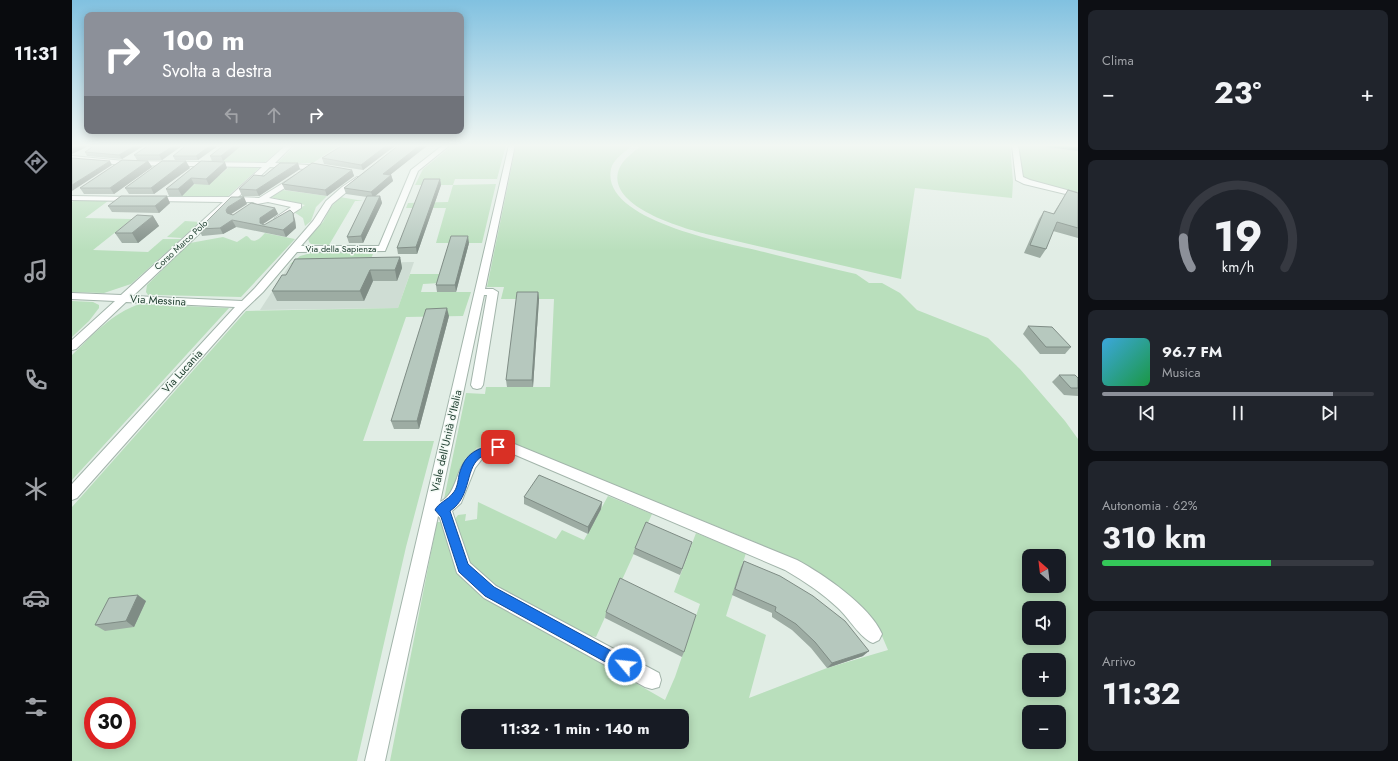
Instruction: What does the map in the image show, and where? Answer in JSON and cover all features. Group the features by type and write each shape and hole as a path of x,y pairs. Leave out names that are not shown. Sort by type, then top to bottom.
{"street":[{"name":"Corso Marco Polo","path":"72,346 251,181"},
{"path":"247,209 290,181"},
{"name":"Via Lucania","path":"72,494 243,304 259,290 317,222 322,209 352,181"},
{"name":"Via della Sapienza","path":"293,249 382,249 411,181"},
{"name":"Viale dell'Unità d'Italia","path":"375,761 435,511 479,292 504,181"},
{"path":"1024,181 1078,195"},
{"path":"72,197 85,188"},
{"path":"116,198 128,190"},
{"path":"157,199 168,190"},
{"path":"72,197 268,200 298,206 273,223"},
{"path":"477,385 493,292 479,292"},
{"name":"Via Messina","path":"72,296 243,304"},
{"path":"435,511 450,505 460,494 466,469 472,459 479,453 498,447 512,448 791,565 815,578 836,594 862,619 873,634"},
{"path":"435,511 446,514 463,568 490,592 652,680"}],"shaded area":[{"path":"414,262 398,308 260,310 290,264"}],"green space":[{"path":"199,181 245,181 227,197 181,196"},
{"path":"417,181 454,181 453,185 415,185"},
{"path":"509,181 612,181 613,187 626,203 646,216 671,227 725,243 856,274 869,283 882,283 900,293 917,310 988,338 1020,369 1065,421 1078,439 1078,761 390,761 437,522 443,522 445,526 449,547 460,572 486,597 665,700 675,677 700,604 674,592 696,533 746,553 726,616 766,635 749,698 827,668 888,650 882,636 870,616 823,575 753,541 510,443 491,444 477,448 465,459 454,489 444,499 466,393 485,394 486,387 550,387 554,299 501,299 504,287 487,287"},
{"path":"618,181 1013,181 1013,182 1012,198 915,188 901,279 680,227 648,213 634,204 623,194"},
{"path":"1033,181 1078,181 1078,193"},
{"path":"496,184 482,243 436,243 446,208 406,208 408,203 448,202 453,185"},
{"path":"283,190 327,196 316,207 311,221 305,226 303,218 294,212 305,205 270,197"},
{"path":"340,197 363,201 355,201 329,245 311,244 308,238 323,222 330,208"},
{"path":"75,200 108,201 85,218 132,219 93,250 148,252 163,239 181,239 131,284 104,293 72,292 72,202"},
{"path":"185,221 200,222 182,238 167,237"},
{"path":"265,233 295,239 241,297 148,295 146,292 147,285 190,243 223,237 237,242 246,236 255,241"},
{"path":"315,252 373,254 369,263 290,264 300,256"},
{"path":"410,274 443,274 440,283 423,284 421,292 471,292 463,316 406,317 363,441 434,441 406,547 357,761 72,761 72,507 246,311 398,308"},
{"path":"72,301 93,302 99,305 99,308 89,321 72,337"},
{"path":"140,304 229,308 72,480 72,355 103,325 121,313"},
{"path":"608,496 652,514 596,637 578,633 489,584 470,567 452,523 458,515 466,514 465,521 477,519 478,502 556,539 562,530 584,540"}],"building":[{"path":"72,181 79,181 72,185"},
{"path":"91,181 121,181 110,188 80,188"},
{"path":"135,181 161,181 151,188 125,188"},
{"path":"177,181 188,181 178,189 166,189"},
{"path":"248,181 271,181 256,190 239,189"},
{"path":"287,181 338,181 325,190 282,184"},
{"path":"354,181 385,181 371,192 344,188"},
{"path":"423,181 439,181 416,247 397,248"},
{"path":"1068,190 1078,193 1078,228 1057,222 1046,249 1030,245 1044,211 1054,214"},
{"path":"121,196 167,196 155,206 108,206"},
{"path":"367,196 380,196 361,236 347,237"},
{"path":"231,197 244,197 228,207 226,210 227,213 233,215 251,203 275,208 260,218 260,223 264,225 290,210 293,213 294,221 283,230 232,220 220,228 199,229"},
{"path":"137,215 153,216 132,233 115,233"},
{"path":"451,236 468,236 455,285 436,285"},
{"path":"400,257 395,270 370,270 360,291 272,291 282,275 286,275 295,259"},
{"path":"517,292 538,292 532,380 506,380"},
{"path":"447,308 417,421 391,421 426,309"},
{"path":"1028,326 1052,327 1071,347 1046,347"},
{"path":"1059,375 1075,375 1078,378 1078,388 1071,388"},
{"path":"539,475 602,502 588,527 524,497"},
{"path":"646,522 692,542 682,569 635,548"},
{"path":"744,561 780,576 813,596 845,621 869,651 832,663 815,642 796,624 775,611 776,607 735,589"},
{"path":"620,578 696,615 684,652 606,612"},
{"path":"138,595 126,621 95,625 109,598"}],"route":[{"path":"498,447 479,453 472,459 466,469 460,494 450,505 441,510 446,514 457,554 463,568 490,592 625,665"}]}
